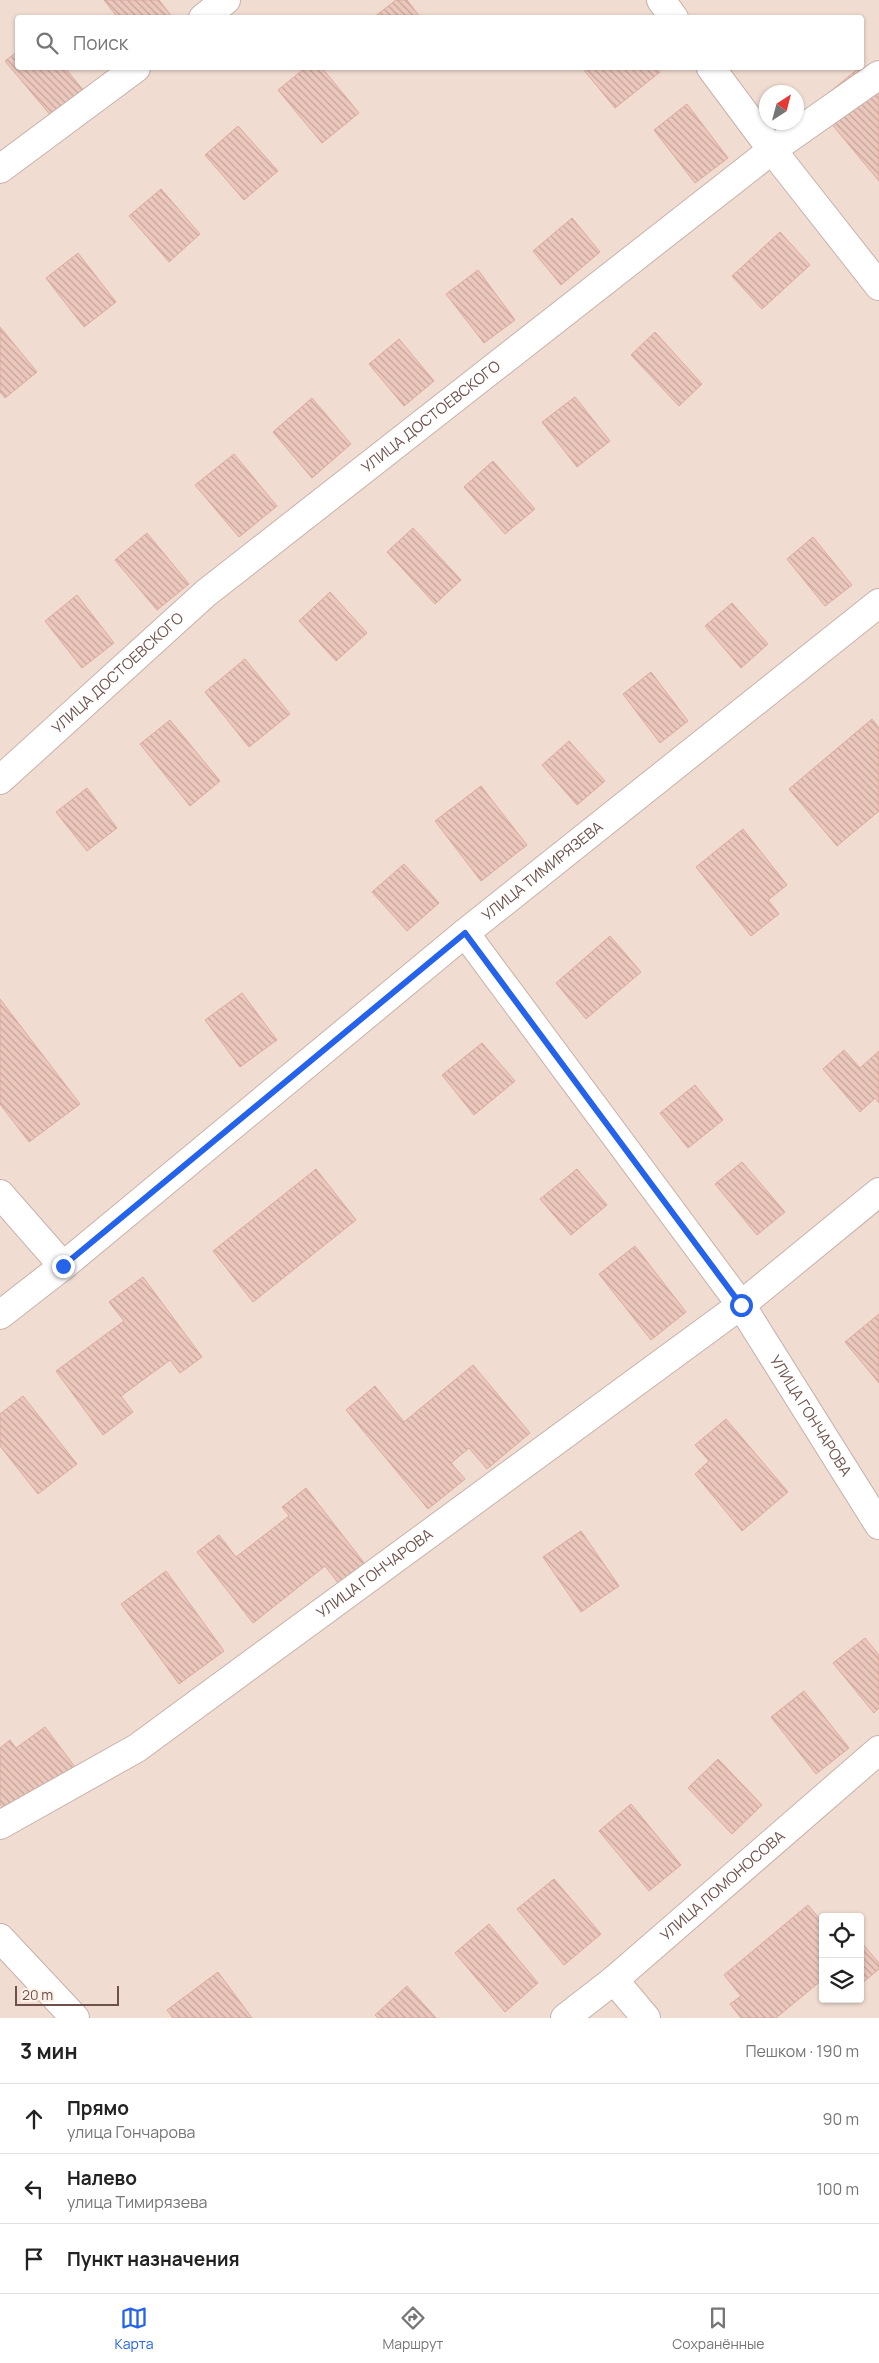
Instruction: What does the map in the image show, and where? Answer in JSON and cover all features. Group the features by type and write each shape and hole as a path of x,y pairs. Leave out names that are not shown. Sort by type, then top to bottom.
{"street":[{"path":"207,15 226,0"},
{"path":"661,0 672,15"},
{"path":"0,169 133,70"},
{"path":"712,70 772,150 879,286"},
{"name":"УЛИЦА ДОСТОЕВСКОГО","path":"0,780 206,593 772,150 879,75"},
{"name":"УЛИЦА ТИМИРЯЗЕВА","path":"0,1315 63,1266 465,933 879,603"},
{"name":"УЛИЦА ГОНЧАРОВА","path":"465,933 741,1305 879,1525"},
{"name":"УЛИЦА ГОНЧАРОВА","path":"0,1825 137,1748 741,1305 879,1192"},
{"path":"0,1194 63,1266"},
{"name":"УЛИЦА ЛОМОНОСОВА","path":"564,2018 614,1980 879,1750"},
{"path":"0,1938 76,2018"},
{"path":"614,1980 646,2018"}],"shaded area":[{"path":"0,0 879,0 879,2018 0,2018"}],"building":[{"path":"104,0 159,0 171,15 116,15"},
{"path":"396,0 407,0 419,15 377,15"},
{"path":"15,53 15,70 67,70 84,91 52,117 5,61"},
{"path":"303,70 324,70 359,113 322,143 278,90"},
{"path":"584,70 658,70 660,72 615,108"},
{"path":"857,70 861,70 879,89 879,181 815,104"},
{"path":"687,104 728,158 695,183 654,130"},
{"path":"238,126 278,171 244,200 205,155"},
{"path":"161,189 200,234 169,262 129,216"},
{"path":"572,218 600,252 561,285 533,251"},
{"path":"780,232 810,265 762,309 732,276"},
{"path":"78,253 116,302 84,327 46,278"},
{"path":"478,270 515,320 484,343 446,294"},
{"path":"0,327 37,372 5,398 0,392"},
{"path":"655,332 702,384 679,406 631,355"},
{"path":"399,339 434,381 404,406 369,364"},
{"path":"575,397 610,441 577,467 542,422"},
{"path":"312,398 351,444 312,478 273,432"},
{"path":"234,454 277,506 239,537 195,485"},
{"path":"493,461 535,509 505,534 464,487"},
{"path":"413,528 461,580 435,604 387,552"},
{"path":"147,533 189,584 157,610 115,560"},
{"path":"813,537 852,585 825,606 787,559"},
{"path":"330,592 367,633 336,661 299,621"},
{"path":"77,595 114,643 82,668 45,621"},
{"path":"732,603 768,644 741,668 705,626"},
{"path":"245,659 290,714 249,747 205,692"},
{"path":"651,672 688,721 660,743 623,694"},
{"path":"872,719 879,728 879,811 837,846 789,789"},
{"path":"170,720 220,781 190,806 140,744"},
{"path":"569,741 605,781 577,805 542,765"},
{"path":"481,786 527,845 481,881 435,821"},
{"path":"87,788 117,828 87,851 56,812"},
{"path":"743,829 787,885 768,900 779,914 751,936 696,867"},
{"path":"404,864 439,903 407,931 372,892"},
{"path":"610,936 641,972 586,1019 556,983"},
{"path":"242,993 277,1040 240,1067 205,1020"},
{"path":"0,999 80,1104 29,1142 0,1104"},
{"path":"482,1043 515,1081 474,1115 442,1075"},
{"path":"844,1050 860,1068 879,1051 879,1103 875,1098 860,1112 823,1069"},
{"path":"695,1085 723,1120 688,1148 660,1113"},
{"path":"742,1162 785,1212 757,1235 715,1184"},
{"path":"316,1169 356,1220 253,1302 213,1251"},
{"path":"577,1169 607,1205 571,1235 540,1199"},
{"path":"635,1246 686,1312 651,1340 599,1274"},
{"path":"143,1277 202,1357 180,1373 170,1360 121,1396 133,1412 103,1435 56,1371 124,1321 109,1302"},
{"path":"879,1314 879,1383 845,1342"},
{"path":"473,1365 530,1433 487,1469 469,1448 451,1463 465,1479 428,1509 346,1410 375,1386 404,1422"},
{"path":"23,1396 77,1464 38,1494 0,1446 0,1414"},
{"path":"726,1419 788,1492 742,1531 695,1474 709,1461 695,1445"},
{"path":"306,1488 365,1564 339,1584 325,1566 253,1623 197,1552 219,1535 236,1557 289,1516 282,1507"},
{"path":"581,1531 619,1586 581,1612 543,1557"},
{"path":"166,1571 224,1651 179,1684 121,1604"},
{"path":"865,1638 879,1655 879,1708 874,1713 833,1663"},
{"path":"804,1691 849,1748 816,1774 771,1717"},
{"path":"45,1727 75,1767 9,1816 0,1804 0,1748 10,1740 16,1748"},
{"path":"718,1759 762,1805 732,1834 688,1788"},
{"path":"631,1804 681,1865 649,1891 599,1831"},
{"path":"554,1879 601,1934 564,1965 517,1909"},
{"path":"808,1905 819,1918 819,1982 776,2018 741,2018 730,2004 741,1996 724,1975"},
{"path":"489,1924 538,1983 505,2012 455,1953"},
{"path":"864,1946 879,1963 879,1969 864,1982"},
{"path":"218,1972 252,2018 173,2018 167,2010"},
{"path":"407,1986 436,2018 378,2018 375,2015"}],"route":[{"path":"63,1266 465,933 741,1305"}]}
